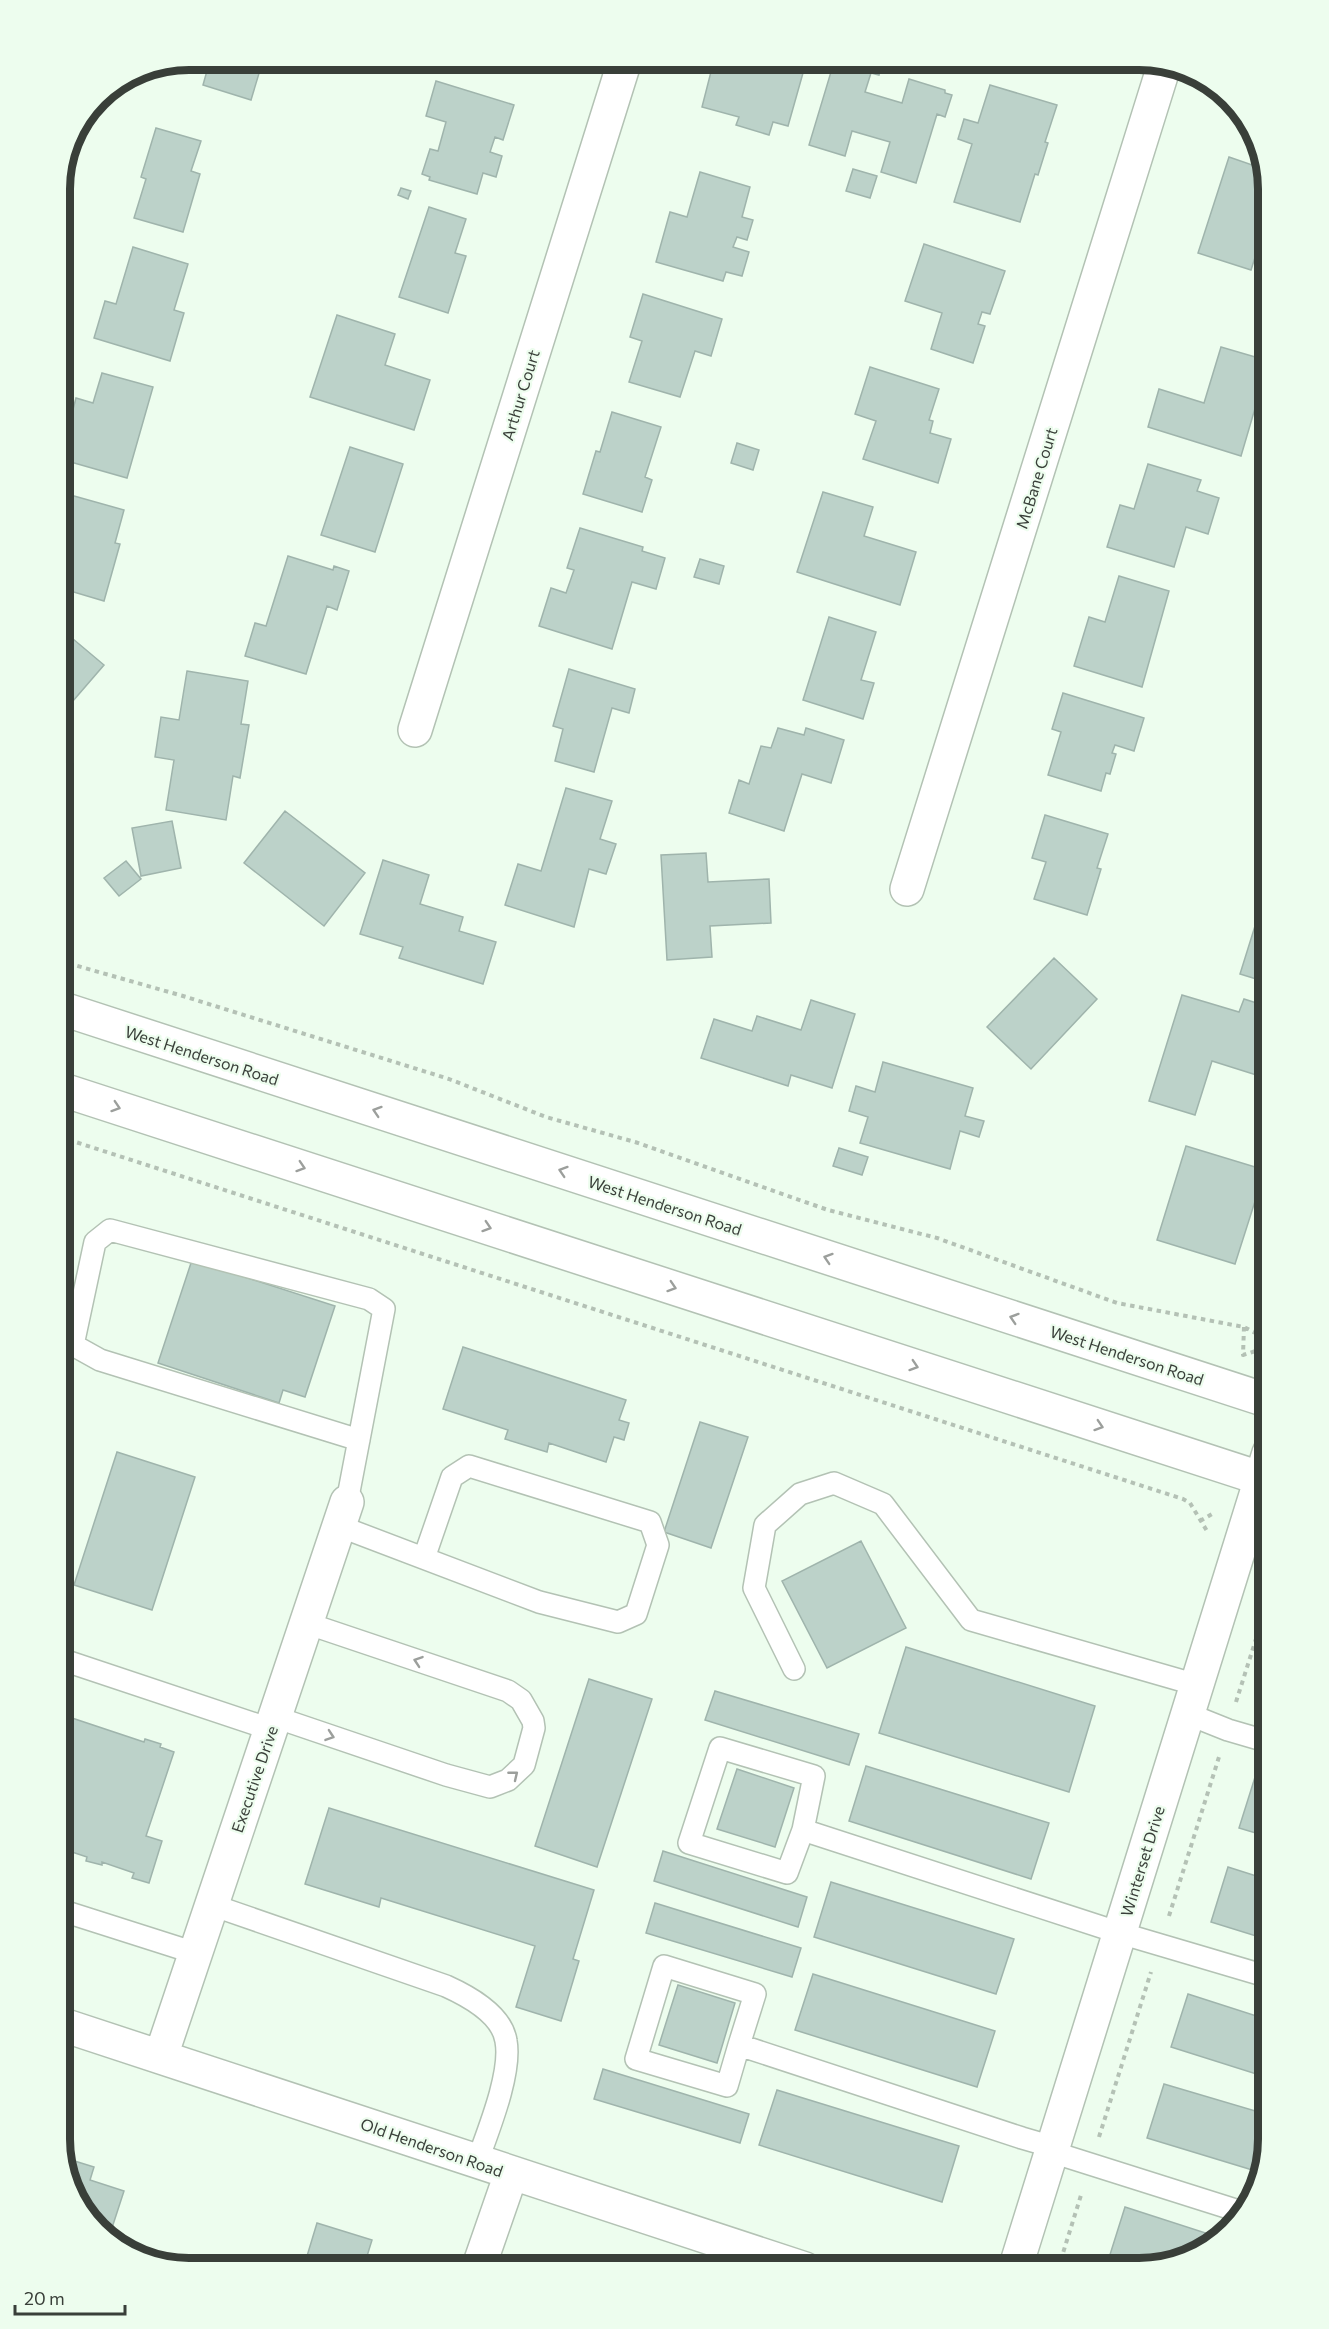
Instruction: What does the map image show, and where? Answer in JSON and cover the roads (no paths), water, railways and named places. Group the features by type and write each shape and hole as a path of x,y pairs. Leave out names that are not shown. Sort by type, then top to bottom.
{"street":[{"name":"Arthur Court","path":"415,730 622,70"},
{"name":"McBane Court","path":"908,889 1162,73"},
{"name":"West Henderson Road","path":"71,1011 1258,1397"},
{"path":"71,1092 1258,1468"},
{"name":"Winterset Drive","path":"1018,2258 1192,1699 1258,1496"},
{"name":"Executive Drive","path":"161,2056 343,1514"},
{"name":"Old Henderson Road","path":"70,2027 771,2258"},
{"path":"482,2258 511,2174"}],"lane":[{"path":"358,1440 100,1360 73,1345 95,1242 110,1230 369,1299 384,1309 358,1440 343,1514 424,1558 539,1602 618,1622 636,1614 658,1545 650,1522 469,1466 452,1477 424,1558"},
{"path":"794,1669 754,1588 765,1526 800,1494 834,1484 883,1504 970,1620 1192,1699 1228,1730 1258,1739"},
{"path":"70,1662 490,1787 508,1780 524,1765 534,1728 533,1721 520,1700 508,1691 306,1623"},
{"path":"720,1748 814,1776 802,1830 787,1873 689,1843 720,1748"},
{"path":"802,1830 1120,1933 1258,1974"},
{"path":"212,1905 446,1986 464,1994 492,2016 502,2029 506,2040 506,2056 497,2102 477,2162"},
{"path":"70,1913 195,1953"},
{"path":"664,1966 755,1994 739,2045 727,2086 636,2059 664,1966"},
{"path":"739,2045 1235,2210"}]}
